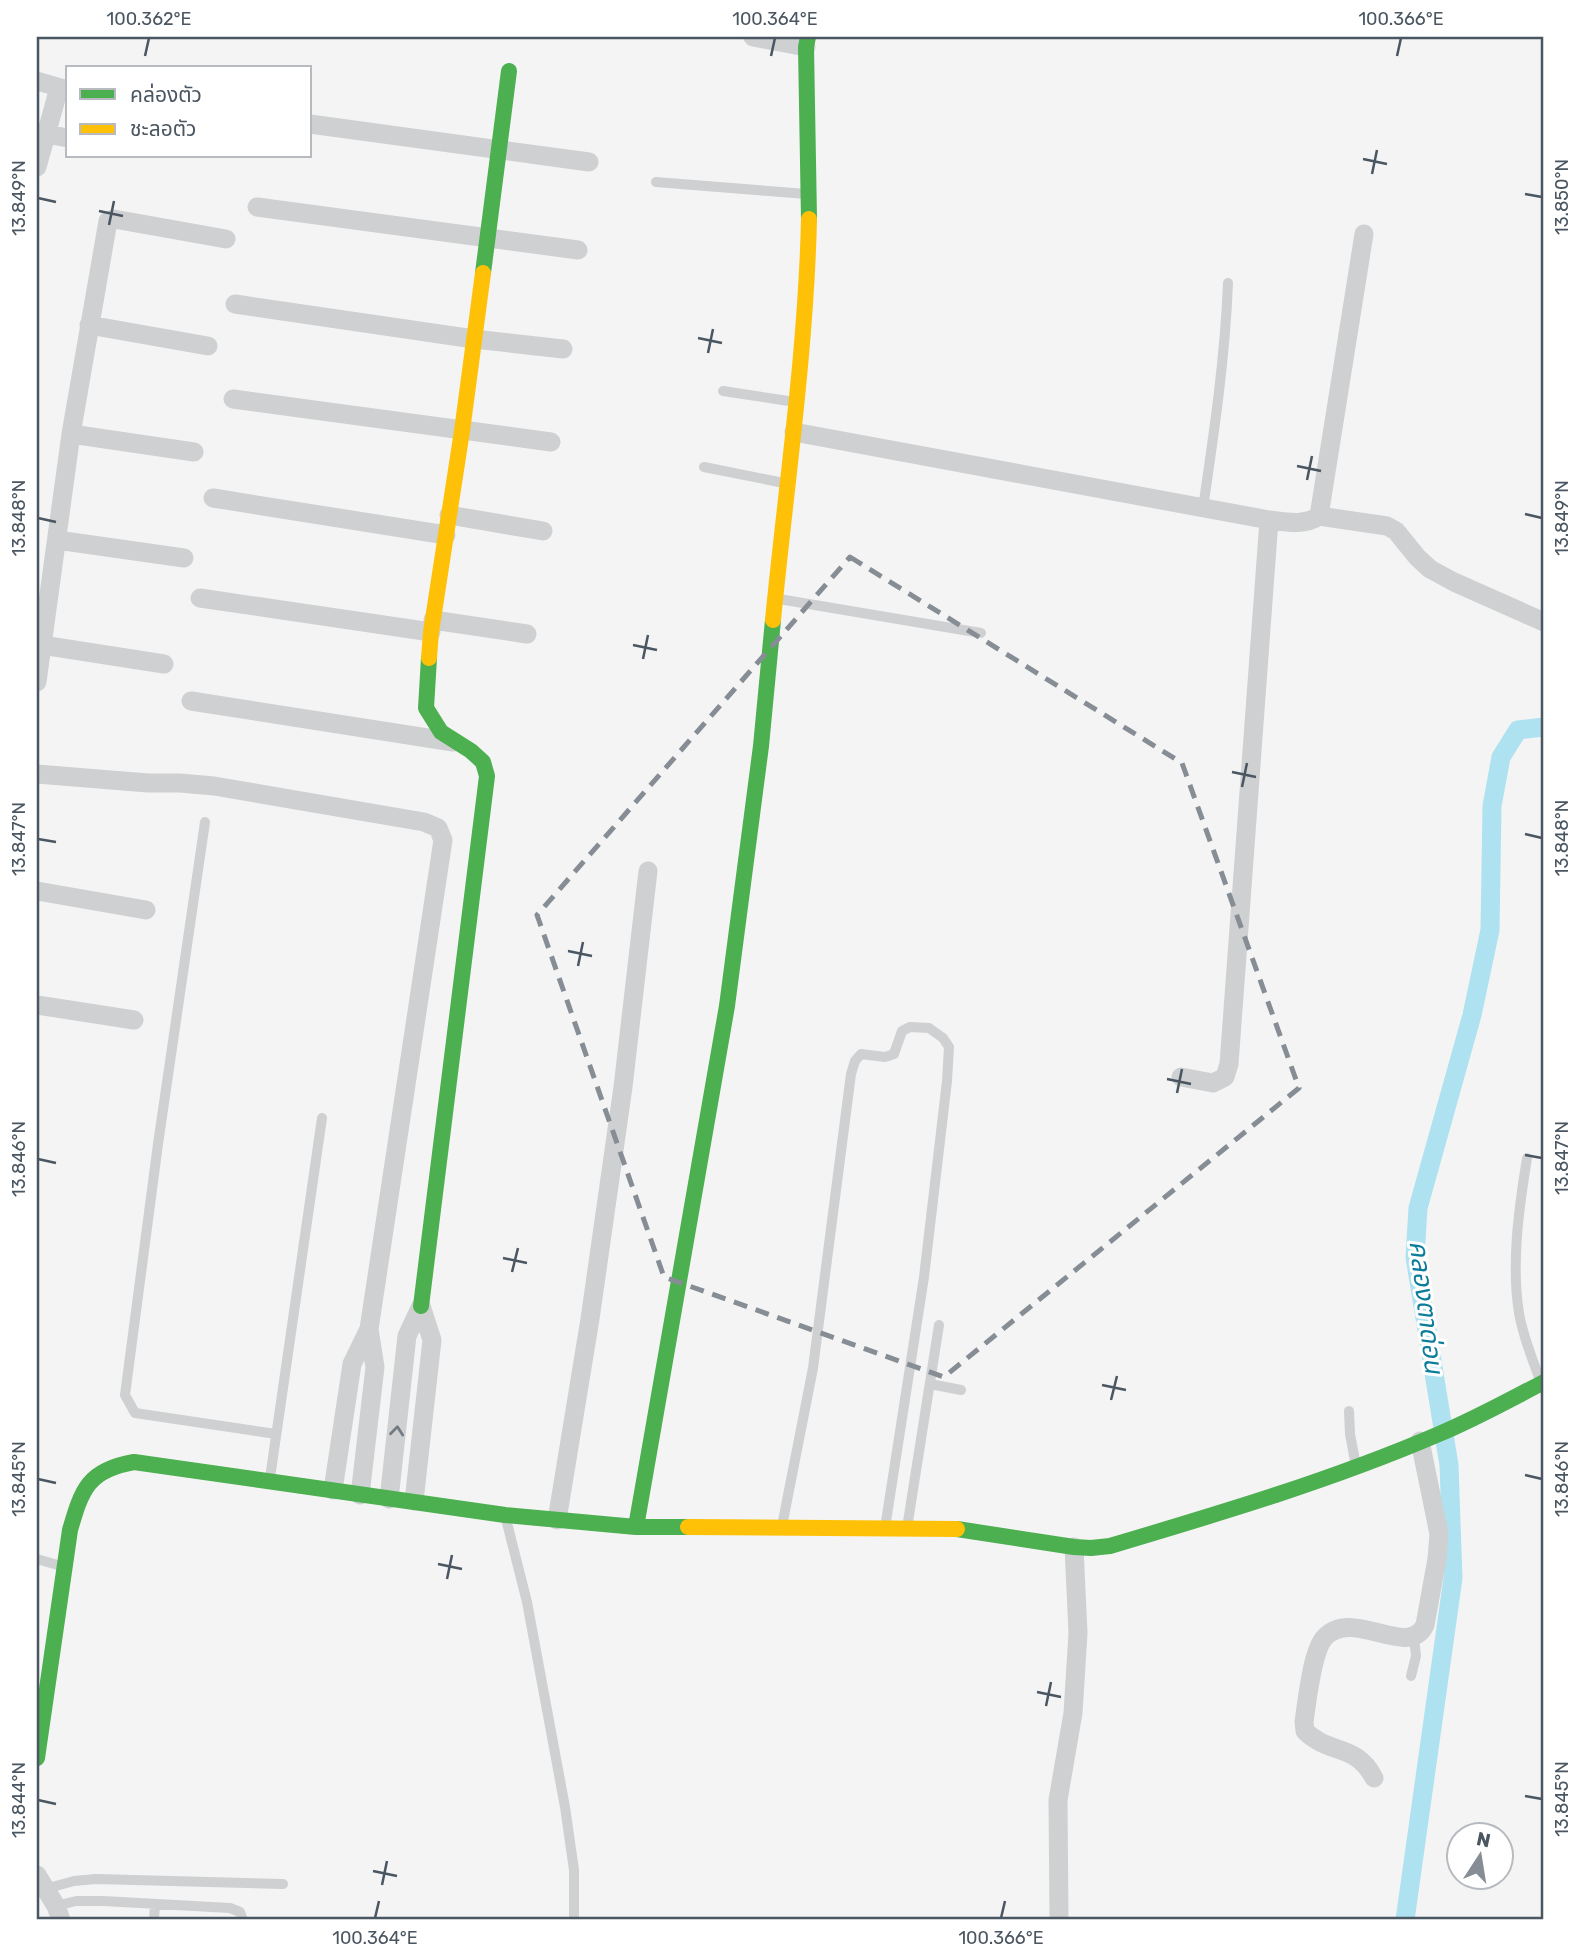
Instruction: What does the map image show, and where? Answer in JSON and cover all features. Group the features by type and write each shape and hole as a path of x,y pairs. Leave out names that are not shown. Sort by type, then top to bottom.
{"street":[{"path":"636,1527 727,1006 761,746 797,403 807,279 810,195 807,42 753,37"},
{"path":"389,1499 407,1336 421,1306 487,776 483,762 441,732 426,708 432,626 463,431 509,71"},
{"path":"37,81 64,89 46,134 37,167"},
{"path":"312,124 589,162"},
{"path":"46,134 66,138"},
{"path":"257,207 578,250"},
{"path":"37,682 71,434 108,221 114,219 226,239"},
{"path":"1319,516 1364,234"},
{"path":"235,304 474,339 563,349"},
{"path":"89,325 208,345"},
{"path":"233,399 551,442"},
{"path":"794,432 1269,520 1302,523 1319,516 1387,526 1396,531 1430,569 1544,621"},
{"path":"71,434 194,452"},
{"path":"213,498 446,535"},
{"path":"449,515 542,531"},
{"path":"1181,1077 1213,1083 1224,1077 1229,1064 1269,520"},
{"path":"57,540 184,558"},
{"path":"200,598 432,626 527,634"},
{"path":"42,645 164,664"},
{"path":"191,701 454,742"},
{"path":"37,774 214,786 424,822 438,828 443,840 369,1329 352,1364 333,1490"},
{"path":"557,1520 598,1265 623,1087 648,871"},
{"path":"37,891 146,910"},
{"path":"37,1005 134,1020"},
{"path":"414,1501 432,1339 421,1306"},
{"path":"360,1495 375,1367 369,1329"},
{"path":"37,1758 77,1504 97,1474 114,1464 134,1462 505,1515 636,1527 959,1529 1091,1548 1110,1546 1256,1503 1356,1467 1470,1421 1543,1383"},
{"path":"1374,1778 1361,1759 1313,1739 1305,1731 1304,1722 1314,1663 1325,1637 1334,1630 1351,1626 1404,1638 1415,1637 1425,1625 1439,1534 1426,1439"},
{"path":"1059,1920 1058,1800 1073,1713 1078,1633 1074,1547"},
{"path":"41,1882 59,1913"}],"lane":[{"path":"656,182 810,195"},
{"path":"1203,508 1220,392 1228,283"},
{"path":"723,391 797,403"},
{"path":"704,467 788,484"},
{"path":"775,598 981,633"},
{"path":"205,822 125,1395 135,1413 276,1434"},
{"path":"782,1528 813,1368 851,1074 855,1061 861,1054 885,1057 894,1054 902,1031 910,1027 929,1028 943,1038 949,1047 947,1081 924,1277 885,1528"},
{"path":"270,1482 322,1118"},
{"path":"1527,1158 1518,1236 1519,1312 1524,1338 1543,1383"},
{"path":"907,1528 939,1325"},
{"path":"930,1384 961,1390"},
{"path":"1349,1411 1356,1467"},
{"path":"505,1515 527,1602 565,1807 574,1870 574,1920"},
{"path":"37,1559 65,1567"},
{"path":"1411,1676 1416,1656 1415,1637"},
{"path":"41,1882 96,1879 283,1884"},
{"path":"59,1913 76,1901 230,1908 240,1912 243,1920"},
{"path":"154,1920 155,1905"}],"highlighted area":[{"path":"850,557 1182,763 1299,1088 944,1377 664,1277 537,915"}],"waterway":[{"name":"คลองตาด่อน","path":"1405,1920 1453,1578 1449,1465 1415,1257 1418,1208 1472,1015 1490,930 1492,806 1501,757 1518,730 1544,727"}],"traffic: fast":[{"path":"808,37 809,219"},
{"path":"483,273 509,71"},
{"path":"636,1527 727,1006 761,746 773,620"},
{"path":"421,1306 487,776 483,762 441,732 426,708 429,658"},
{"path":"957,1529 1074,1547 1110,1546 1235,1508 1399,1451 1544,1382"},
{"path":"37,1758 70,1530 83,1493 89,1484 106,1470 134,1462 505,1515 636,1527 688,1527"}],"traffic: slow":[{"path":"773,620 800,369 809,219"},
{"path":"429,658 483,273"},
{"path":"688,1527 957,1529"}]}
